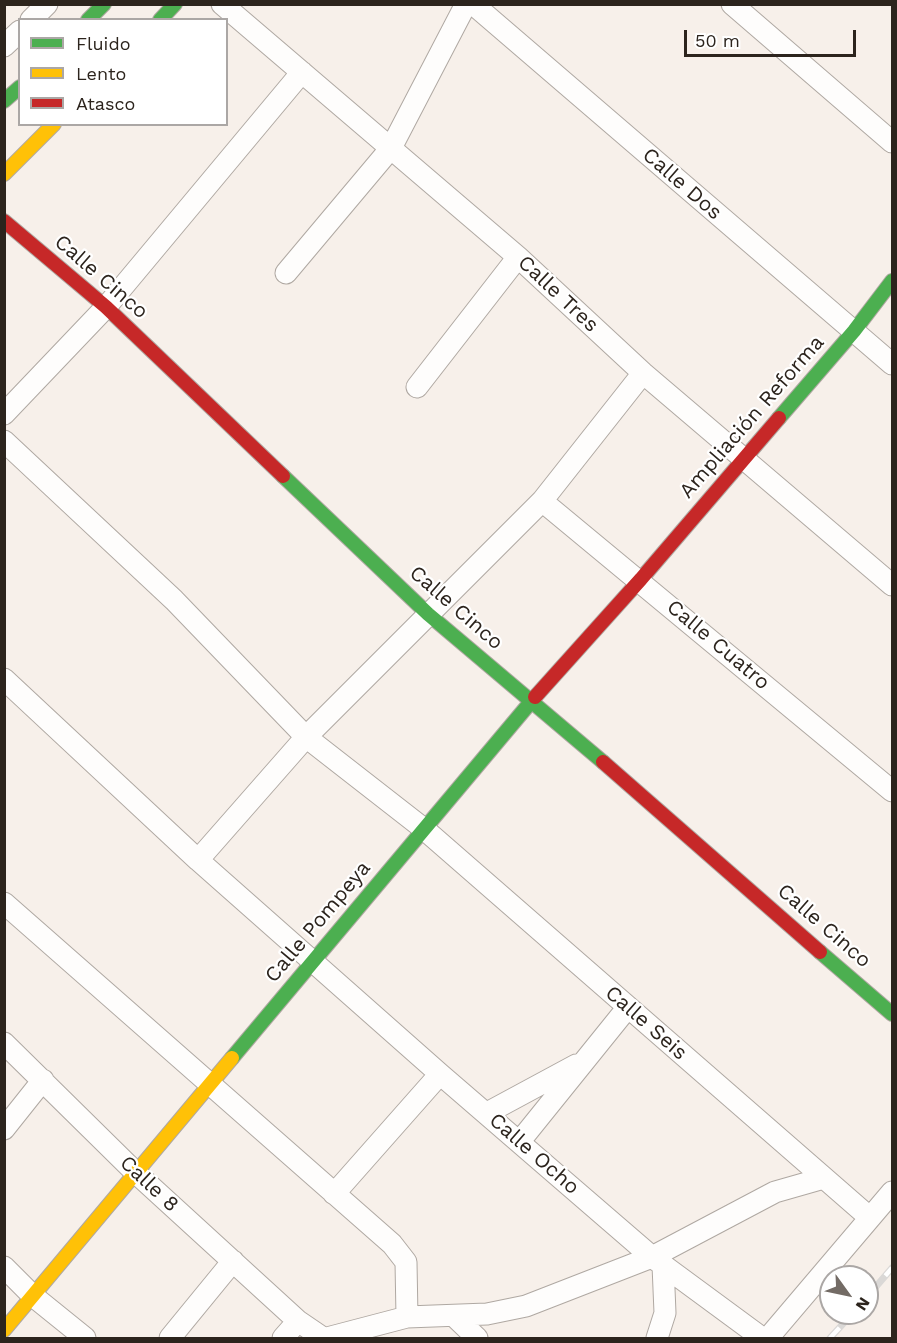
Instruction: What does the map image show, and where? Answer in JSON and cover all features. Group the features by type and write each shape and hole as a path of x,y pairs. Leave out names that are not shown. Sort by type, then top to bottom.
{"street":[{"path":"33,18 47,4"},
{"path":"90,18 104,4"},
{"path":"162,18 175,4"},
{"name":"Calle Tres","path":"222,4 518,257 643,373 892,585"},
{"path":"286,273 391,148 466,4"},
{"name":"Calle Dos","path":"472,4 892,364"},
{"path":"732,4 892,142"},
{"path":"4,46 18,33"},
{"path":"4,414 106,308 302,72"},
{"path":"4,101 18,89"},
{"path":"4,174 52,126"},
{"name":"Calle Cinco","path":"4,221 106,308 428,614 532,700 892,1014"},
{"path":"417,387 518,257"},
{"name":"Ampliación Reforma","path":"640,579 854,331 892,281"},
{"path":"198,860 306,737 542,501 643,373"},
{"name":"Calle Seis","path":"4,441 174,600 306,737 424,829 869,1217"},
{"name":"Calle Cuatro","path":"542,501 640,579 892,791"},
{"name":"Calle Pompeya","path":"4,1330 532,700 640,579"},
{"name":"Calle Ocho","path":"4,680 198,860 440,1074 658,1261 762,1338"},
{"path":"4,903 392,1244 406,1262 407,1317"},
{"path":"520,1141 628,1007"},
{"name":"Calle 8","path":"4,1043 135,1172 298,1321 325,1338"},
{"path":"487,1113 585,1060"},
{"path":"334,1194 440,1074"},
{"path":"4,1129 44,1080"},
{"path":"325,1338 407,1317 487,1314 526,1306 658,1261 775,1192 824,1179"},
{"path":"768,1338 892,1192"},
{"path":"170,1338 233,1261"},
{"path":"657,1338 665,1313 658,1261"},
{"path":"4,1267 33,1296 85,1338"},
{"path":"454,1316 477,1338"},
{"path":"283,1338 298,1321"}],"railway":[{"path":"879,1283 892,1268"},
{"path":"830,1338 842,1325"}],"traffic: fast":[{"path":"90,18 104,4"},
{"path":"162,18 175,4"},
{"path":"4,101 18,89"},
{"path":"779,418 854,331 892,281"},
{"path":"283,476 428,614 603,762"},
{"path":"232,1058 535,697"},
{"path":"820,952 892,1014"}],"traffic: slow":[{"path":"4,174 52,126"},
{"path":"4,1330 232,1058"}],"traffic: jam":[{"path":"4,221 106,307 283,476"},
{"path":"535,697 641,579 779,418"},
{"path":"603,762 820,952"}]}
